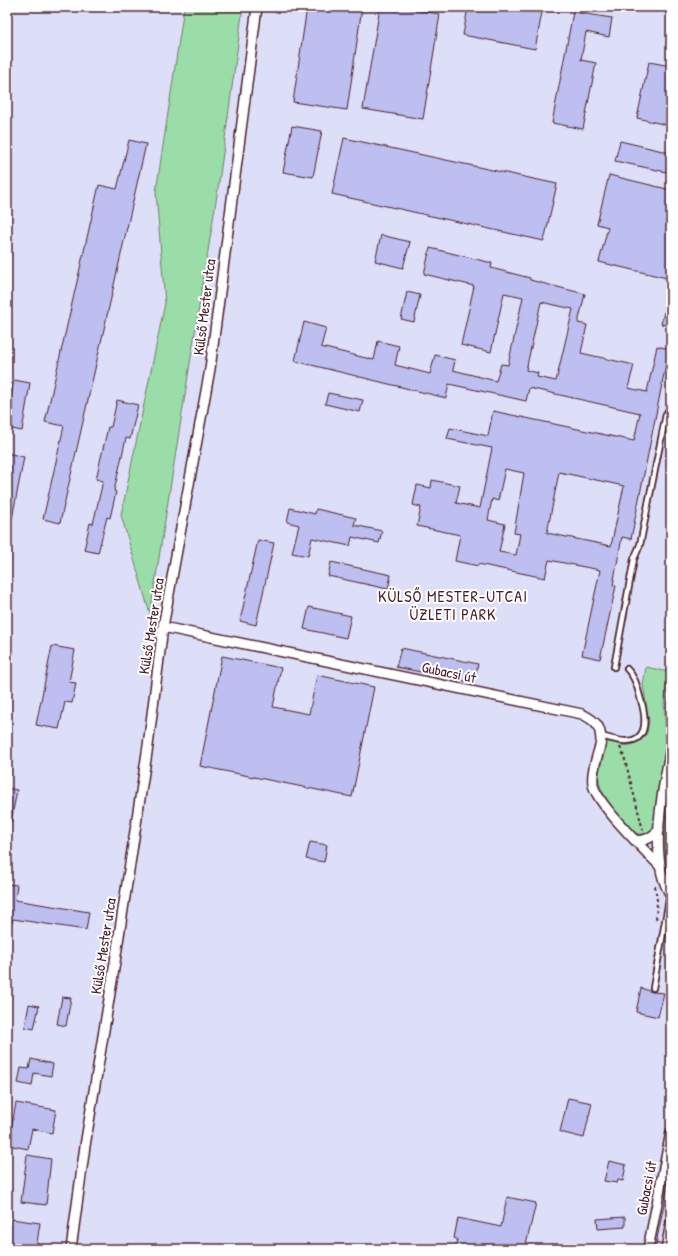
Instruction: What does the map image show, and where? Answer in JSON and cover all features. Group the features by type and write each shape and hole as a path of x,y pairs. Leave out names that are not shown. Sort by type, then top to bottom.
{"street":[{"name":"Külső Mester utca","path":"71,1249 85,1146 148,746 164,627 210,369 257,7"},
{"name":"Gubacsi út","path":"164,627 582,714 596,724 600,729 601,736"},
{"path":"601,736 593,776 595,793 601,802 660,866"},
{"path":"671,748 661,808 658,847 662,878 671,895"},
{"path":"661,808 671,794"},
{"path":"635,840 641,841 647,839 654,836 659,830"},
{"name":"Gubacsi út","path":"648,1249 671,1132"},
{"name":"Gubacsi út","path":"666,1249 671,1222"}],"lane":[{"path":"614,667 634,559 640,545 666,414 671,407"},
{"path":"601,736 626,741 632,740 638,737 645,725 644,708 633,676 627,669"},
{"path":"653,988 671,895"}],"shaded area":[{"path":"7,7 184,7 156,192 165,303 121,515 150,612 219,182 243,7 671,7 671,1249 7,1249"}],"green space":[{"path":"184,7 243,7 219,182 150,614 121,515 165,303 156,192"},
{"path":"646,667 668,672 664,705 668,745 655,824 649,832 640,834 634,832 606,798 599,783 599,775 601,762 608,742 626,746 641,740 647,733 649,721 643,685"},
{"path":"671,803 671,881 665,853 665,830 668,810"}],"building":[{"path":"307,7 362,7 347,110 293,102"},
{"path":"380,7 398,7 440,14 423,119 363,109"},
{"path":"468,7 543,7 535,49 463,35"},
{"path":"573,12 612,18 609,37 586,32 581,60 596,63 583,129 552,123"},
{"path":"649,62 671,66 671,126 637,118"},
{"path":"292,126 322,131 313,177 283,172"},
{"path":"344,138 557,184 544,241 332,194"},
{"path":"129,140 146,144 60,523 43,519 64,426 45,422 99,185 117,189"},
{"path":"620,141 671,153 671,173 615,161"},
{"path":"609,175 671,190 671,279 599,262 608,227 597,224"},
{"path":"381,235 410,242 403,268 375,261"},
{"path":"430,248 492,263 491,268 585,294 578,323 587,325 581,353 634,365 628,388 647,392 657,346 669,349 631,539 622,537 613,585 616,586 600,659 582,655 600,570 549,560 545,578 478,564 478,566 455,561 460,535 417,526 421,507 413,505 417,485 431,488 432,480 460,486 456,503 480,508 492,448 447,439 450,428 488,436 493,411 634,441 640,413 529,388 526,401 449,384 446,398 295,361 304,322 326,328 321,347 374,360 378,341 399,346 395,365 430,374 435,355 455,360 453,370 496,381 501,364 508,365 523,297 504,293 491,352 461,345 474,286 424,274","holes":["541,302 573,309 556,381 537,377 538,373 526,370","505,469 524,473 514,533 520,534 516,555 499,552 505,524 488,520 492,499 498,501","559,472 624,486 611,546 547,533"]},
{"path":"407,292 420,295 414,322 401,319"},
{"path":"664,312 671,313 671,326 661,324"},
{"path":"14,380 30,383 22,431 7,428 7,419"},
{"path":"328,393 363,400 360,412 325,404"},
{"path":"117,400 138,405 130,439 126,438 114,491 116,492 110,518 107,517 98,553 84,550 90,523 93,524 103,481 96,479 108,427 111,427"},
{"path":"7,453 24,457 11,524 7,524"},
{"path":"290,508 315,514 316,509 356,518 354,525 382,531 379,543 352,537 350,546 312,538 308,556 292,553 299,525 287,522"},
{"path":"258,540 274,543 256,625 240,621"},
{"path":"331,562 391,575 388,589 328,576"},
{"path":"309,607 351,616 346,638 304,629"},
{"path":"52,646 75,650 69,682 76,683 72,703 65,702 59,729 36,725"},
{"path":"401,648 478,664 474,683 396,667"},
{"path":"222,656 281,668 273,707 309,714 317,675 374,687 352,797 200,766"},
{"path":"7,788 17,790 11,822 7,821"},
{"path":"310,842 327,845 324,862 306,859"},
{"path":"7,884 17,885 15,900 89,912 86,930 13,919 12,923 7,923"},
{"path":"641,988 652,992 664,993 658,1017 636,1012"},
{"path":"62,997 71,998 66,1026 57,1024"},
{"path":"29,1004 39,1006 34,1029 25,1027"},
{"path":"31,1059 53,1064 51,1076 34,1073 32,1086 18,1083 21,1068 29,1069"},
{"path":"568,1098 592,1103 584,1138 560,1132"},
{"path":"16,1103 56,1110 52,1133 32,1129 28,1149 8,1145"},
{"path":"27,1155 51,1159 46,1205 21,1202"},
{"path":"609,1161 626,1165 623,1181 618,1180 617,1183 604,1181"},
{"path":"507,1197 536,1203 525,1249 455,1249 457,1239 454,1238 458,1218 501,1227"},
{"path":"625,1217 625,1227 598,1229 597,1219"},
{"path":"11,1219 40,1223 36,1249 7,1249"}],"tram line":[{"path":"671,670 668,706 668,723 671,741"},
{"path":"655,1249 671,1170"}],"district":[{"name":"KÜLSŐ MESTER-UTCAI ÜZLETI PARK","path":"453,605"}]}
